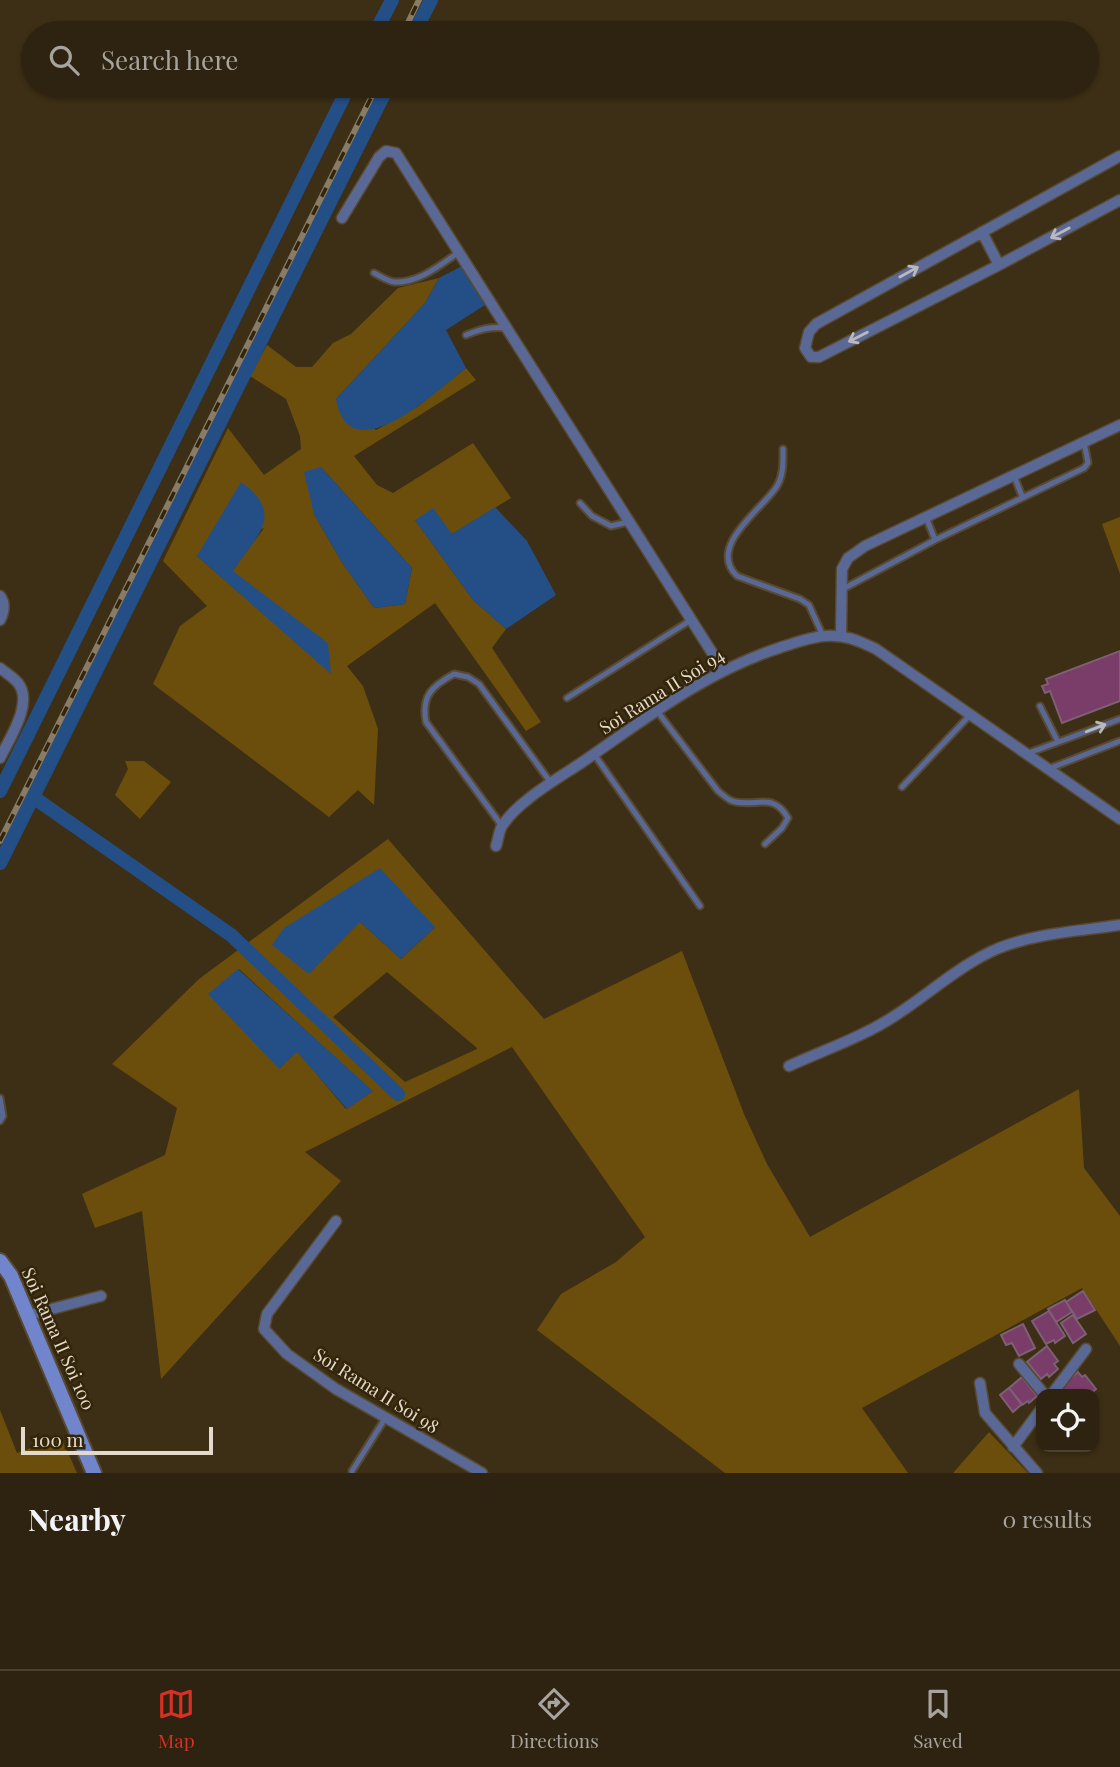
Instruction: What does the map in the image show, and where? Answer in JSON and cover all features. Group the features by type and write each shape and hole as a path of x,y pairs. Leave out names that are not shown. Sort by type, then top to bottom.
{"main road":[{"name":"Soi Rama II Soi 100","path":"3,1270 29,1315 94,1473"}],"street":[{"path":"342,218 379,157 386,151 396,153 723,670"},
{"path":"1120,156 816,324 809,332 805,348 811,357 819,357 1120,200"},
{"path":"982,232 999,265"},
{"path":"841,635 842,569 848,558 865,546 1120,425"},
{"path":"0,596 4,612 0,620"},
{"name":"Soi Rama II Soi 94","path":"496,846 502,826 518,809 551,783 723,670 756,656 823,636 841,635 876,649 1120,819"},
{"path":"0,668 19,684 23,699 20,713 0,758"},
{"path":"789,1066 862,1034 894,1016 968,963 998,949 1024,939 1120,925"},
{"name":"Soi Rama II Soi 98","path":"336,1221 267,1314 264,1329 287,1354 336,1389 482,1473"},
{"path":"29,1315 101,1296"},
{"path":"1056,1389 1086,1349"},
{"path":"1019,1364 1040,1389"},
{"path":"980,1383 985,1413 1037,1473"},
{"path":"1013,1447 1036,1416"}],"lane":[{"path":"374,273 391,282 410,280 426,274 459,251"},
{"path":"466,335 481,328 507,328"},
{"path":"841,590 1022,496 1084,468 1088,463 1084,442"},
{"path":"783,449 783,470 777,486 751,514 732,541 729,555 732,571 737,576 800,599 809,605 823,636"},
{"path":"1014,476 1022,496"},
{"path":"580,503 592,516 611,526 629,521"},
{"path":"926,517 935,540"},
{"path":"567,698 692,619"},
{"path":"502,826 426,722 423,707 429,693 442,681 454,674 468,677 479,684 551,783"},
{"path":"1040,706 1058,742"},
{"path":"657,711 718,791 731,801 769,802 778,805 785,812 788,818 782,828 765,844"},
{"path":"902,788 971,714"},
{"path":"1026,754 1120,719"},
{"path":"1048,769 1120,741"},
{"path":"594,754 700,906"},
{"path":"0,1098 3,1116 0,1121"},
{"path":"352,1471 386,1417"}],"shaded area":[{"path":"439,278 425,303 336,399 376,430 417,407 466,368 476,380 354,456 377,485 393,493 473,443 511,498 452,534 415,520 473,600 506,629 492,648 541,722 526,731 435,603 347,666 363,686 378,729 374,805 358,790 329,817 153,684 180,626 207,606 163,561 228,428 264,475 301,449 300,436 286,399 250,376 267,345 296,367 312,367 333,343 351,334 398,288","holes":["321,467 412,568 405,604 374,608 341,561 314,514","264,528 232,571 331,673 197,556"]},
{"path":"1120,517 1120,574 1102,524"},
{"path":"125,761 144,761 171,782 140,819 115,795 128,769"},
{"path":"388,839 544,1019 682,951 744,1114 767,1164 810,1237 1079,1089 1084,1168 1120,1216 1120,1346 1082,1288 862,1408 908,1473 725,1473 537,1330 561,1294 616,1262 645,1237 512,1047 305,1152 341,1181 161,1379 142,1211 95,1228 82,1194 165,1155 177,1108 112,1064 199,979","holes":["360,922 435,927 401,959","239,969 373,1091 346,1109 297,1051 280,1068 209,994","387,972 477,1049 405,1082 333,1017"]},
{"path":"0,1410 17,1453 61,1437 77,1473 0,1473"},
{"path":"989,1432 1028,1473 953,1473"}],"water":[{"path":"462,266 485,305 446,330 466,368 416,408 395,420 375,428 358,429 344,420 336,399 425,303 439,278"},
{"path":"321,467 412,568 405,604 374,608 341,561 314,514 304,472"},
{"path":"241,482 255,494 262,505 264,516 257,537 233,571 328,643 331,674 197,556"},
{"path":"495,507 527,541 556,595 506,629 473,600 415,520 433,508 452,534"},
{"path":"380,868 435,927 401,959 360,922 309,974 272,945 284,928"},
{"path":"238,969 373,1091 347,1109 297,1052 279,1069 208,994"}],"building":[{"path":"1120,651 1120,701 1062,723 1050,691 1045,693 1042,686 1048,684 1046,679"},
{"path":"1083,1291 1095,1310 1077,1319 1066,1302"},
{"path":"1065,1300 1072,1312 1056,1322 1048,1309"},
{"path":"1049,1311 1065,1336 1055,1343 1054,1340 1046,1344 1032,1321"},
{"path":"1073,1315 1086,1334 1073,1343 1061,1323"},
{"path":"1023,1324 1035,1348 1019,1356 1012,1343 1006,1345 1001,1335"},
{"path":"1047,1346 1058,1361 1054,1364 1058,1369 1049,1377 1047,1374 1041,1379 1027,1362"},
{"path":"1078,1372 1082,1377 1085,1375 1096,1389 1059,1389"},
{"path":"1022,1377 1036,1397 1022,1405 1009,1388"},
{"path":"1009,1388 1022,1404 1013,1412 1000,1395"}],"waterway":[{"path":"381,21 392,0"},
{"path":"420,21 431,0"},
{"path":"0,791 343,98"},
{"path":"0,863 382,98"},
{"path":"33,797 231,935 398,1094"}],"railway":[{"path":"409,21 419,0"},
{"path":"0,841 371,98"}]}
